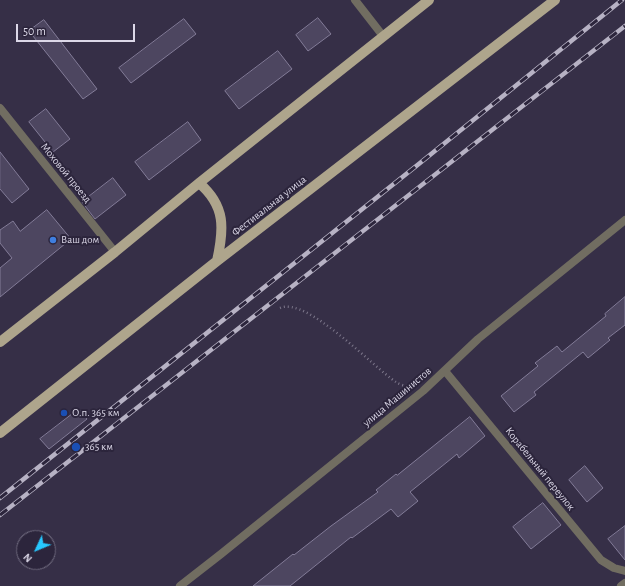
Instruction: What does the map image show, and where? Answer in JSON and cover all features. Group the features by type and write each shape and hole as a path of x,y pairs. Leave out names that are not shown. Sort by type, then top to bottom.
{"main road":[{"path":"0,342 115,252 429,0"},
{"name":"Фестивальная улица","path":"0,433 217,261 555,0"},
{"path":"200,183 210,192 216,202 222,220 221,241 217,261"}],"street":[{"path":"355,0 383,36"},
{"name":"Моховой проезд","path":"0,108 115,252"},
{"name":"улица Машинистов","path":"180,586 423,391 478,338 625,220"},
{"name":"Корабельный переулок","path":"445,371 601,560 614,568 625,571"},
{"path":"621,586 625,583"}],"path":[{"path":"280,308 285,306 294,308 317,319 346,338 398,384 423,391"}],"building":[{"path":"318,18 331,34 308,51 296,35"},
{"path":"184,19 196,34 131,83 119,68"},
{"path":"44,20 97,89 83,99 29,31"},
{"path":"278,51 292,69 239,109 225,91"},
{"path":"46,109 70,139 53,152 29,122"},
{"path":"188,122 201,140 149,180 135,162"},
{"path":"0,152 29,189 12,203 0,189"},
{"path":"113,178 126,195 95,219 82,202"},
{"path":"47,210 71,239 0,297 0,268 12,258 0,243 0,230 13,221 20,231"},
{"path":"625,297 625,325 608,338 610,340 588,358 583,352 534,392 536,395 514,412 501,396 538,366 535,363 557,346 562,352 606,316 605,314"},
{"path":"79,409 87,419 49,449 40,439"},
{"path":"470,417 485,436 459,458 457,454 410,492 418,501 398,517 391,509 352,538 351,537 290,586 253,586 293,554 294,555 378,492 376,490"},
{"path":"585,466 603,488 587,502 569,480"},
{"path":"543,503 561,525 531,549 513,527"},
{"path":"625,526 625,560 608,539"}],"railway":[{"path":"0,498 622,0"},
{"path":"0,515 625,26"}],"place":[{"name":"Ваш дом","path":"53,240"},
{"name":"О.п. 365 км","path":"64,413"},
{"name":"365 км","path":"76,447"}]}
